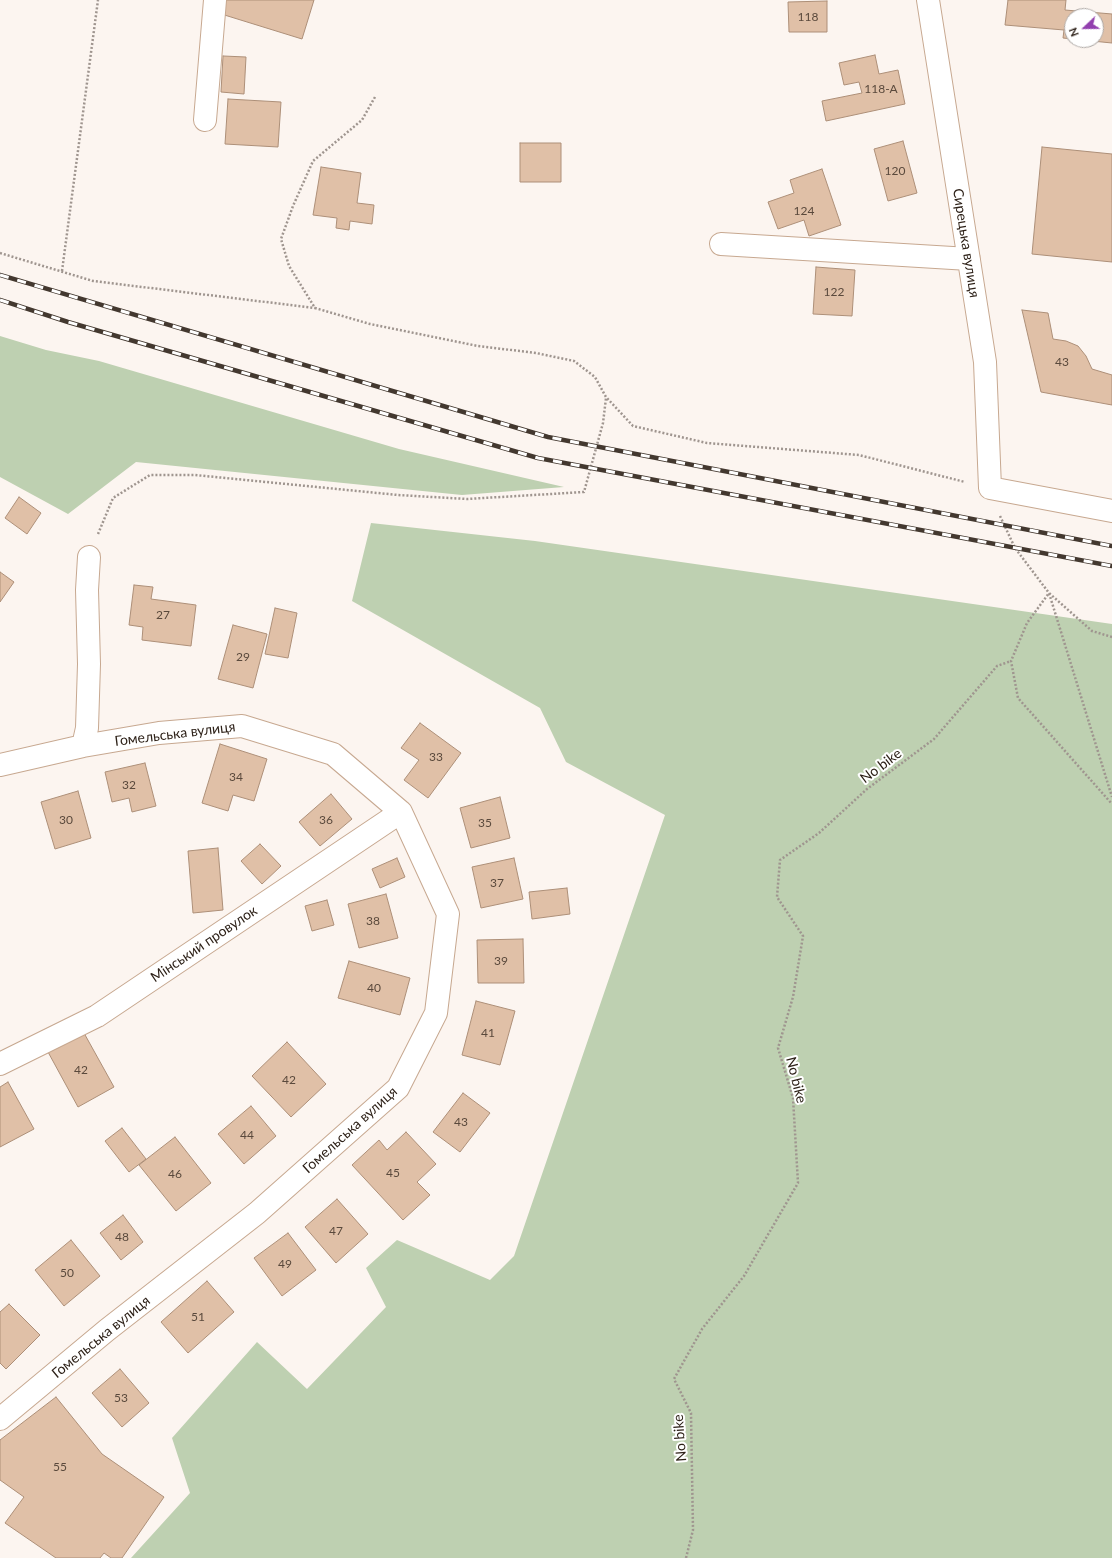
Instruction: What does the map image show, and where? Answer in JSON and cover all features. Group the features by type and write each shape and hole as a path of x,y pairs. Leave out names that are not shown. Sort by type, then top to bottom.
{"street":[{"path":"205,120 215,0"},
{"name":"Сирецька вулиця","path":"928,0 985,362 990,488"},
{"path":"721,244 969,259"},
{"path":"990,488 1112,511"},
{"path":"83,746 87,720 89,664 87,590 89,557"},
{"name":"Гомельська вулиця","path":"0,765 83,746 159,733 242,726 333,754 401,812 448,914 436,1013 398,1088 257,1213 107,1330 0,1419"},
{"name":"Мінський провулок","path":"0,1064 97,1016 401,812"}],"path":[{"path":"62,271 98,0"},
{"path":"315,308 289,266 281,239 293,206 313,160 362,120 375,97"},
{"path":"0,253 94,281 315,308 378,326 478,346 536,353 574,361 595,377 606,397 633,426 707,443 859,455 990,488 1004,527 1015,548 1049,593 1092,631 1112,637"},
{"path":"89,557 113,498 150,475 195,475 398,496 467,499 584,492 603,424 606,397"},
{"path":"1049,593 1027,623 1011,661 1018,698 1112,804"},
{"path":"1049,593 1112,797"},
{"name":"No bike","path":"686,1558 693,1530 691,1414 674,1380 702,1329 744,1276 798,1183 793,1098 778,1048 793,997 803,936 777,897 780,860 819,833 867,789 934,739 997,666 1011,661"}],"green space":[{"path":"0,336 46,350 99,361 399,449 564,487 462,495 136,462 68,514 0,477"},
{"path":"371,523 535,541 1112,624 1112,1558 131,1558 190,1493 172,1438 257,1342 307,1389 386,1307 366,1268 397,1240 490,1280 514,1256 665,815 566,762 540,708 352,601"}],"building":[{"path":"219,0 314,0 302,39 218,13"},
{"path":"1008,0 1066,0 1064,8 1064,30 1005,25"},
{"path":"827,1 827,32 789,32 788,2"},
{"path":"1104,13 1112,14 1112,43 1104,42"},
{"path":"875,55 879,74 898,70 905,104 826,121 822,101 862,93 859,82 844,85 839,63"},
{"path":"223,56 246,57 244,94 221,92"},
{"path":"228,99 281,102 278,147 225,144"},
{"path":"903,141 917,193 888,201 874,149"},
{"path":"520,143 561,143 561,182 520,182"},
{"path":"1042,147 1112,154 1112,262 1032,254"},
{"path":"321,167 361,173 357,203 374,205 372,224 350,221 349,230 336,228 337,218 313,215"},
{"path":"822,169 841,225 809,236 804,220 778,229 768,202 794,193 790,180"},
{"path":"816,267 855,270 852,316 813,314"},
{"path":"1022,310 1048,313 1053,339 1066,341 1078,346 1086,356 1092,369 1112,375 1112,405 1041,392"},
{"path":"19,497 41,513 27,534 5,518"},
{"path":"0,572 14,582 0,602"},
{"path":"134,585 153,587 151,599 196,605 191,646 142,640 143,627 129,625"},
{"path":"275,608 297,613 288,658 265,654"},
{"path":"233,625 267,634 253,688 218,679"},
{"path":"420,723 461,753 428,798 404,780 419,760 401,748"},
{"path":"220,744 267,759 254,801 233,795 228,811 202,803"},
{"path":"145,763 156,806 132,812 129,798 112,802 105,772"},
{"path":"78,791 91,838 55,849 41,802"},
{"path":"331,794 352,819 320,846 299,822"},
{"path":"500,797 510,838 471,848 460,808"},
{"path":"260,844 281,866 262,884 241,861"},
{"path":"218,848 223,910 193,913 188,851"},
{"path":"397,858 405,877 380,888 372,869"},
{"path":"514,858 523,899 481,908 472,867"},
{"path":"567,888 570,914 532,919 529,892"},
{"path":"386,894 398,938 359,948 348,904"},
{"path":"327,900 334,925 312,931 305,906"},
{"path":"523,939 524,983 478,983 477,940"},
{"path":"349,961 410,978 400,1015 338,998"},
{"path":"476,1001 515,1011 500,1065 462,1055"},
{"path":"84,1033 114,1087 78,1107 48,1052"},
{"path":"287,1042 326,1084 291,1117 252,1076"},
{"path":"8,1082 34,1129 0,1147 0,1087"},
{"path":"463,1093 490,1113 460,1152 433,1132"},
{"path":"251,1106 276,1136 244,1164 218,1134"},
{"path":"122,1128 146,1159 129,1172 105,1141"},
{"path":"406,1132 436,1164 417,1182 430,1195 403,1220 352,1165 379,1140 387,1150"},
{"path":"175,1137 211,1183 176,1211 139,1165"},
{"path":"337,1199 368,1234 336,1263 305,1227"},
{"path":"123,1215 143,1242 121,1260 100,1233"},
{"path":"288,1233 316,1270 282,1296 254,1258"},
{"path":"71,1240 100,1276 64,1306 35,1270"},
{"path":"207,1281 234,1312 188,1353 161,1322"},
{"path":"9,1304 40,1335 6,1369 0,1363 0,1312"},
{"path":"120,1369 149,1403 122,1427 92,1393"},
{"path":"56,1397 102,1454 164,1497 122,1558 111,1558 104,1553 100,1558 56,1558 5,1523 24,1497 0,1480 0,1440"}],"railway":[{"path":"0,275 548,437 1112,546"},
{"path":"0,300 68,322 538,458 1112,566"}]}
